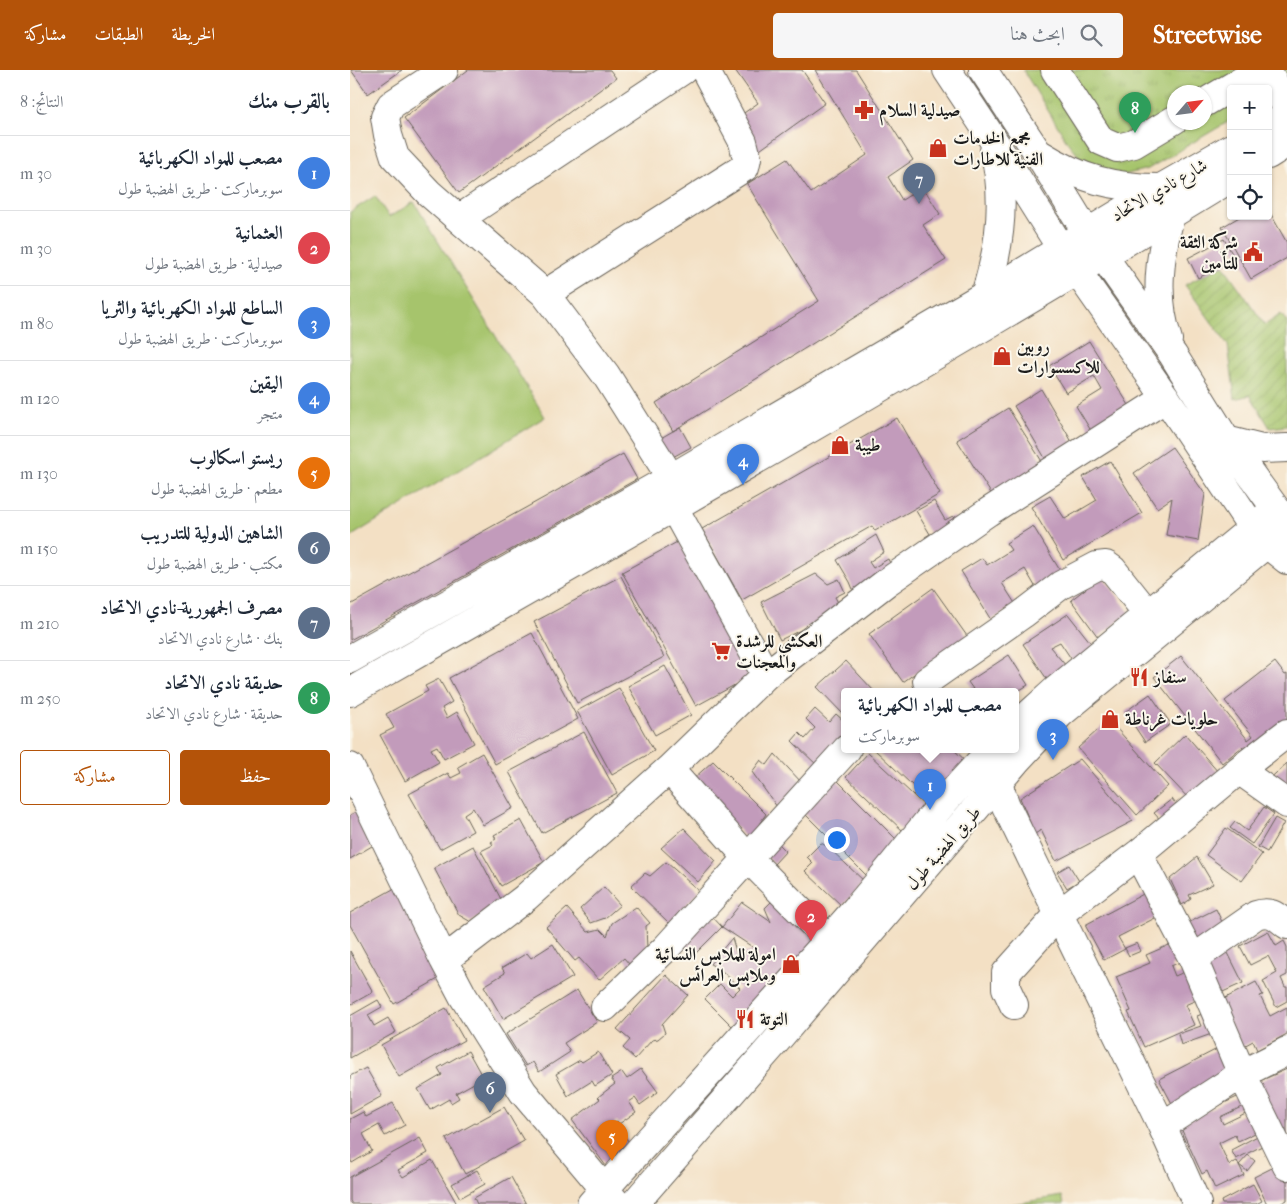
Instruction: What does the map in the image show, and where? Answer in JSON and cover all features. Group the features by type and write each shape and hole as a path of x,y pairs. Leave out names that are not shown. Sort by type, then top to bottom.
{"main road":[{"path":"444,70 391,105 385,117 395,157 429,193 545,294 606,375 671,478"},
{"path":"459,219 683,70"},
{"path":"545,294 744,167 747,158 743,142 706,70"},
{"path":"946,70 990,135 1061,248 1166,398 1278,528"},
{"path":"983,70 1038,153 1087,233 1173,355 1278,528"},
{"path":"1055,70 1102,141 1117,148 1134,144 1167,124"},
{"path":"1212,98 1257,72 1269,73 1287,110"},
{"path":"1272,125 1287,116"},
{"path":"985,295 997,250 1001,204 996,158 990,135"},
{"path":"1272,152 1287,143"},
{"name":"شارع نادي الاتحاد","path":"350,659 671,478 985,295 1161,188 1227,150"},
{"path":"1038,153 1076,174 1109,184 1135,188 1161,188"},
{"name":"شارع نادي الاتحاد","path":"350,692 674,508 1227,180"},
{"path":"1171,214 1164,237 1159,285 1161,309 1173,355"},
{"path":"444,960 525,898 669,769 766,675 894,576 988,512 1166,398"},
{"path":"1226,440 1262,449 1287,448"},
{"path":"674,508 766,675"},
{"path":"1019,723 1057,689 1148,614 1278,528"},
{"name":"طريق الهضبة طول","path":"634,1204 1018,759 1060,714 1278,528"},
{"path":"926,681 1023,614 1061,585 1097,566 1106,566 1113,570 1148,614"},
{"path":"1014,1005 1006,988 1006,973 1059,914 1138,854 1239,770 1287,734"},
{"path":"605,1007 666,948 843,753"},
{"name":"طريق الهضبة طول","path":"604,1199 880,881 939,807 971,770 989,753"},
{"path":"350,767 467,1004 523,1092 604,1199"},
{"path":"669,769 747,857 829,940"},
{"path":"1239,770 1287,804"},
{"path":"998,784 1006,806 1162,1126 1197,1204"},
{"path":"1138,854 1193,959 1242,1074 1287,1166"},
{"path":"1193,959 1256,915 1265,912 1274,915 1287,925"},
{"path":"1162,1126 1242,1074 1287,1050"}],"green space":[{"path":"1023,70 1287,70 1287,87 1272,89 1272,85 1227,85 1227,122 1148,169 1119,176 1092,173 1068,143"},
{"path":"375,196 389,217 414,202 545,417 350,537 350,212"},
{"path":"1223,265 1265,325 1281,314 1287,322 1287,426 1270,428 1250,395 1235,399 1228,345 1185,285"},
{"path":"1062,1196 1064,1204 1013,1204"}],"building":[{"path":"351,70 402,70 368,94"},
{"path":"468,70 610,70 616,78 459,193 404,118"},
{"path":"735,70 802,70 825,103 757,152 734,120 758,103"},
{"path":"815,70 856,70 913,160 888,177 902,200 923,187 940,214 923,225 946,260 673,431 656,403 819,301 747,184 787,159 811,193 867,155"},
{"path":"1272,216 1287,243 1287,258 1251,279 1222,227 1234,220 1272,220"},
{"path":"1224,239 1235,259 1198,278 1188,258"},
{"path":"1089,341 1132,410 1093,434 1076,406 1102,390 1094,376 1066,393 1049,366"},
{"path":"1041,389 1075,447 1048,463 1014,406"},
{"path":"1008,408 1043,463 992,495 957,440"},
{"path":"897,418 940,494 875,531 872,526 742,600 702,529"},
{"path":"680,427 691,447 662,463 652,443"},
{"path":"1172,447 1205,494 1198,541 1166,535 1172,498 1157,508 1134,473"},
{"path":"623,454 637,479 350,640 350,605"},
{"path":"1110,461 1142,513 1063,560 1031,507 1050,496 1065,519 1097,500 1083,477"},
{"path":"934,501 945,520 953,516 959,526 929,544 925,537 930,534 916,511"},
{"path":"1033,526 1064,577 1039,593 1025,569 1002,583 1016,605 991,620 961,571 982,558 987,565 1011,550 1006,543"},
{"path":"876,535 884,552 869,562 873,568 888,559 895,574 857,599 850,582 837,560"},
{"path":"679,541 753,675 696,706 622,572"},
{"path":"816,574 828,584 839,579 845,592 835,597 842,610 780,640 761,602"},
{"path":"621,576 664,657 577,703 534,622"},
{"path":"1102,576 1130,613 1098,637 1071,600"},
{"path":"933,588 967,636 903,682 869,634"},
{"path":"1068,614 1098,652 1078,669 1060,642 1050,647 1072,673 1053,688 1023,644"},
{"path":"532,633 578,719 495,764 449,678"},
{"path":"1009,655 1028,685 1019,691 1019,688 972,688 968,682"},
{"path":"1181,656 1248,740 1253,736 1225,701 1275,662 1285,675 1287,674 1287,726 1249,756 1242,747 1222,763 1154,677"},
{"path":"846,661 871,688 841,688 841,712 817,687"},
{"path":"665,666 691,715 655,735 628,686"},
{"path":"439,679 452,702 442,708 447,718 457,712 474,743 444,759 437,746 431,749 439,762 405,781 380,735 394,728 386,714 428,691 425,686"},
{"path":"619,688 654,751 612,775 577,711"},
{"path":"1150,694 1171,724 1145,742 1125,712"},
{"path":"815,709 829,722 836,714 841,718 841,748 821,769 792,741 799,733 805,739 815,728 806,719"},
{"path":"1109,720 1168,786 1137,815 1078,748"},
{"path":"584,732 617,793 542,833 509,772"},
{"path":"1185,734 1219,773 1190,800 1155,763"},
{"path":"482,753 513,808 483,825 473,808 464,814 473,831 440,849 409,794 448,773 451,778 461,773 458,767"},
{"path":"868,753 926,807 903,831 846,777"},
{"path":"878,753 957,753 967,762 930,802"},
{"path":"775,754 802,783 777,807 752,772 761,760 767,765"},
{"path":"1080,759 1133,821 1056,861 1041,830 1035,834 1020,798"},
{"path":"713,761 766,814 748,840 692,780"},
{"path":"1287,763 1287,799 1265,783"},
{"path":"836,779 899,842 866,875 803,812"},
{"path":"1172,799 1181,811 1164,824 1154,813"},
{"path":"1264,807 1274,814 1252,844 1230,828 1235,822 1247,831"},
{"path":"359,810 377,843 350,859 350,815"},
{"path":"1275,818 1284,823 1267,852 1258,847"},
{"path":"521,820 544,862 501,886 481,851 493,845 491,842 496,839 494,835"},
{"path":"684,828 716,861 698,882 661,848"},
{"path":"1226,828 1262,854 1242,881 1206,855"},
{"path":"778,843 786,851 774,864 766,856"},
{"path":"821,843 828,847 865,882 842,906 805,871 813,863 807,857"},
{"path":"473,846 503,903 471,922 459,915 434,868"},
{"path":"1197,857 1213,884 1189,895 1191,899 1182,905 1170,879"},
{"path":"666,862 699,891 669,923 631,886 645,873 650,876"},
{"path":"1069,865 1079,881 1067,888 1057,872"},
{"path":"604,887 620,905 605,918 591,923 580,909"},
{"path":"395,888 445,975 394,1004 350,925 350,913"},
{"path":"1147,892 1159,916 1118,937 1125,949 1104,960 1085,925"},
{"path":"778,895 822,937 734,1028 705,999 720,984 732,996 740,988 720,969 710,964 732,938 737,955 757,950 722,927 742,902 771,922 765,908"},
{"path":"636,907 650,923 646,926 648,971 640,977 624,958 599,980 579,958 575,961 546,927 567,908 588,932 600,929 607,936 612,923"},
{"path":"1216,909 1227,933 1195,949 1184,925"},
{"path":"708,912 722,927 694,955 679,941"},
{"path":"1268,931 1276,946 1284,941 1287,947 1287,975 1281,978 1285,987 1287,987 1287,1001 1276,1007 1263,981 1277,973 1268,956 1250,965 1240,946"},
{"path":"1176,942 1184,960 1171,966 1175,976 1189,970 1201,998 1185,1005 1194,1025 1144,1047 1128,1012 1131,1011 1116,977 1150,963 1146,955"},
{"path":"1137,943 1141,951 1129,956 1125,948"},
{"path":"553,944 573,977 503,1019 484,986 505,973 502,968 527,953 531,958"},
{"path":"350,951 373,992 350,1005"},
{"path":"1227,951 1243,983 1216,995 1201,963"},
{"path":"666,975 688,995 662,1024 665,1033 658,1039 652,1040 635,1059 623,1048 630,1040 617,1029"},
{"path":"1256,982 1263,995 1260,996 1270,1016 1287,1007 1287,1034 1257,1050 1253,1041 1242,1047 1218,1002"},
{"path":"577,990 597,1022 564,1043 570,1052 539,1072 533,1062 526,1066 506,1034"},
{"path":"378,1000 382,1007 368,1015 374,1026 388,1018 396,1032 350,1058 350,1016"},
{"path":"446,1008 464,1040 399,1077 381,1045"},
{"path":"1210,1011 1217,1032 1181,1045 1178,1034 1201,1026 1197,1016"},
{"path":"1219,1048 1232,1073 1176,1111 1159,1079"},
{"path":"468,1051 483,1078 456,1093 459,1098 451,1103 449,1099 430,1110 418,1089 442,1075 438,1068"},
{"path":"598,1052 612,1075 595,1086 592,1081 568,1096 556,1074"},
{"path":"366,1068 382,1096 350,1114 350,1076"},
{"path":"641,1069 658,1092 640,1105 635,1098 629,1102 636,1112 619,1124 617,1121 614,1123 629,1142 609,1170 572,1120 600,1099 598,1097 615,1084 611,1079 622,1072 627,1079"},
{"path":"1287,1069 1287,1151 1253,1084"},
{"path":"1248,1092 1252,1102 1220,1117 1223,1124 1258,1107 1268,1127 1238,1141 1235,1135 1219,1143 1229,1165 1237,1161 1244,1175 1215,1189 1207,1171 1202,1174 1179,1124"},
{"path":"393,1103 405,1125 385,1136 379,1125 363,1134 372,1151 352,1163 350,1159 350,1119 363,1112 366,1117"},
{"path":"504,1107 524,1141 465,1174 446,1139"},
{"path":"1265,1132 1270,1142 1236,1159 1231,1150"},
{"path":"420,1138 428,1153 398,1170 403,1177 432,1160 457,1204 352,1204 350,1201 350,1177"},
{"path":"1248,1155 1255,1161 1247,1171 1239,1165"},
{"path":"1280,1164 1287,1178 1287,1200 1280,1204 1267,1204 1254,1177"},
{"path":"477,1170 485,1184 460,1198 452,1184"},
{"path":"511,1177 526,1204 477,1204 474,1198"},
{"path":"1253,1184 1262,1201 1256,1204 1222,1204 1221,1201"}],"place":[{"name":"صيدلية السلام","path":"864,110"},
{"name":"حديقة نادي الاتحاد","path":"1135,133"},
{"name":"مجمع الخدمات الفنية للاطارات","path":"938,148"},
{"name":"مصرف الجمهورية-نادي الاتحاد","path":"919,204"},
{"name":"شركة الثقة للتأمين","path":"1253,252"},
{"name":"روبين للاكسسوارات","path":"1002,356"},
{"name":"طيبة","path":"840,445"},
{"name":"اليقين","path":"743,485"},
{"name":"العكشي للرشدة والمعجنات","path":"721,651"},
{"name":"سنفاز","path":"1139,677"},
{"name":"حلويات غرناطة","path":"1110,719"},
{"name":"الساطع للمواد الكهربائية والثريا","path":"1053,760"},
{"name":"مصعب للمواد الكهربائية","path":"930,810"},
{"name":"العثمانية","path":"811,941"},
{"name":"امولة للملابس النسائية وملابس العرائس","path":"791,964"},
{"name":"التوتة","path":"745,1019"},
{"name":"الشاهين الدولية للتدريب","path":"490,1113"},
{"name":"ريستو اسكالوب","path":"612,1161"}]}
